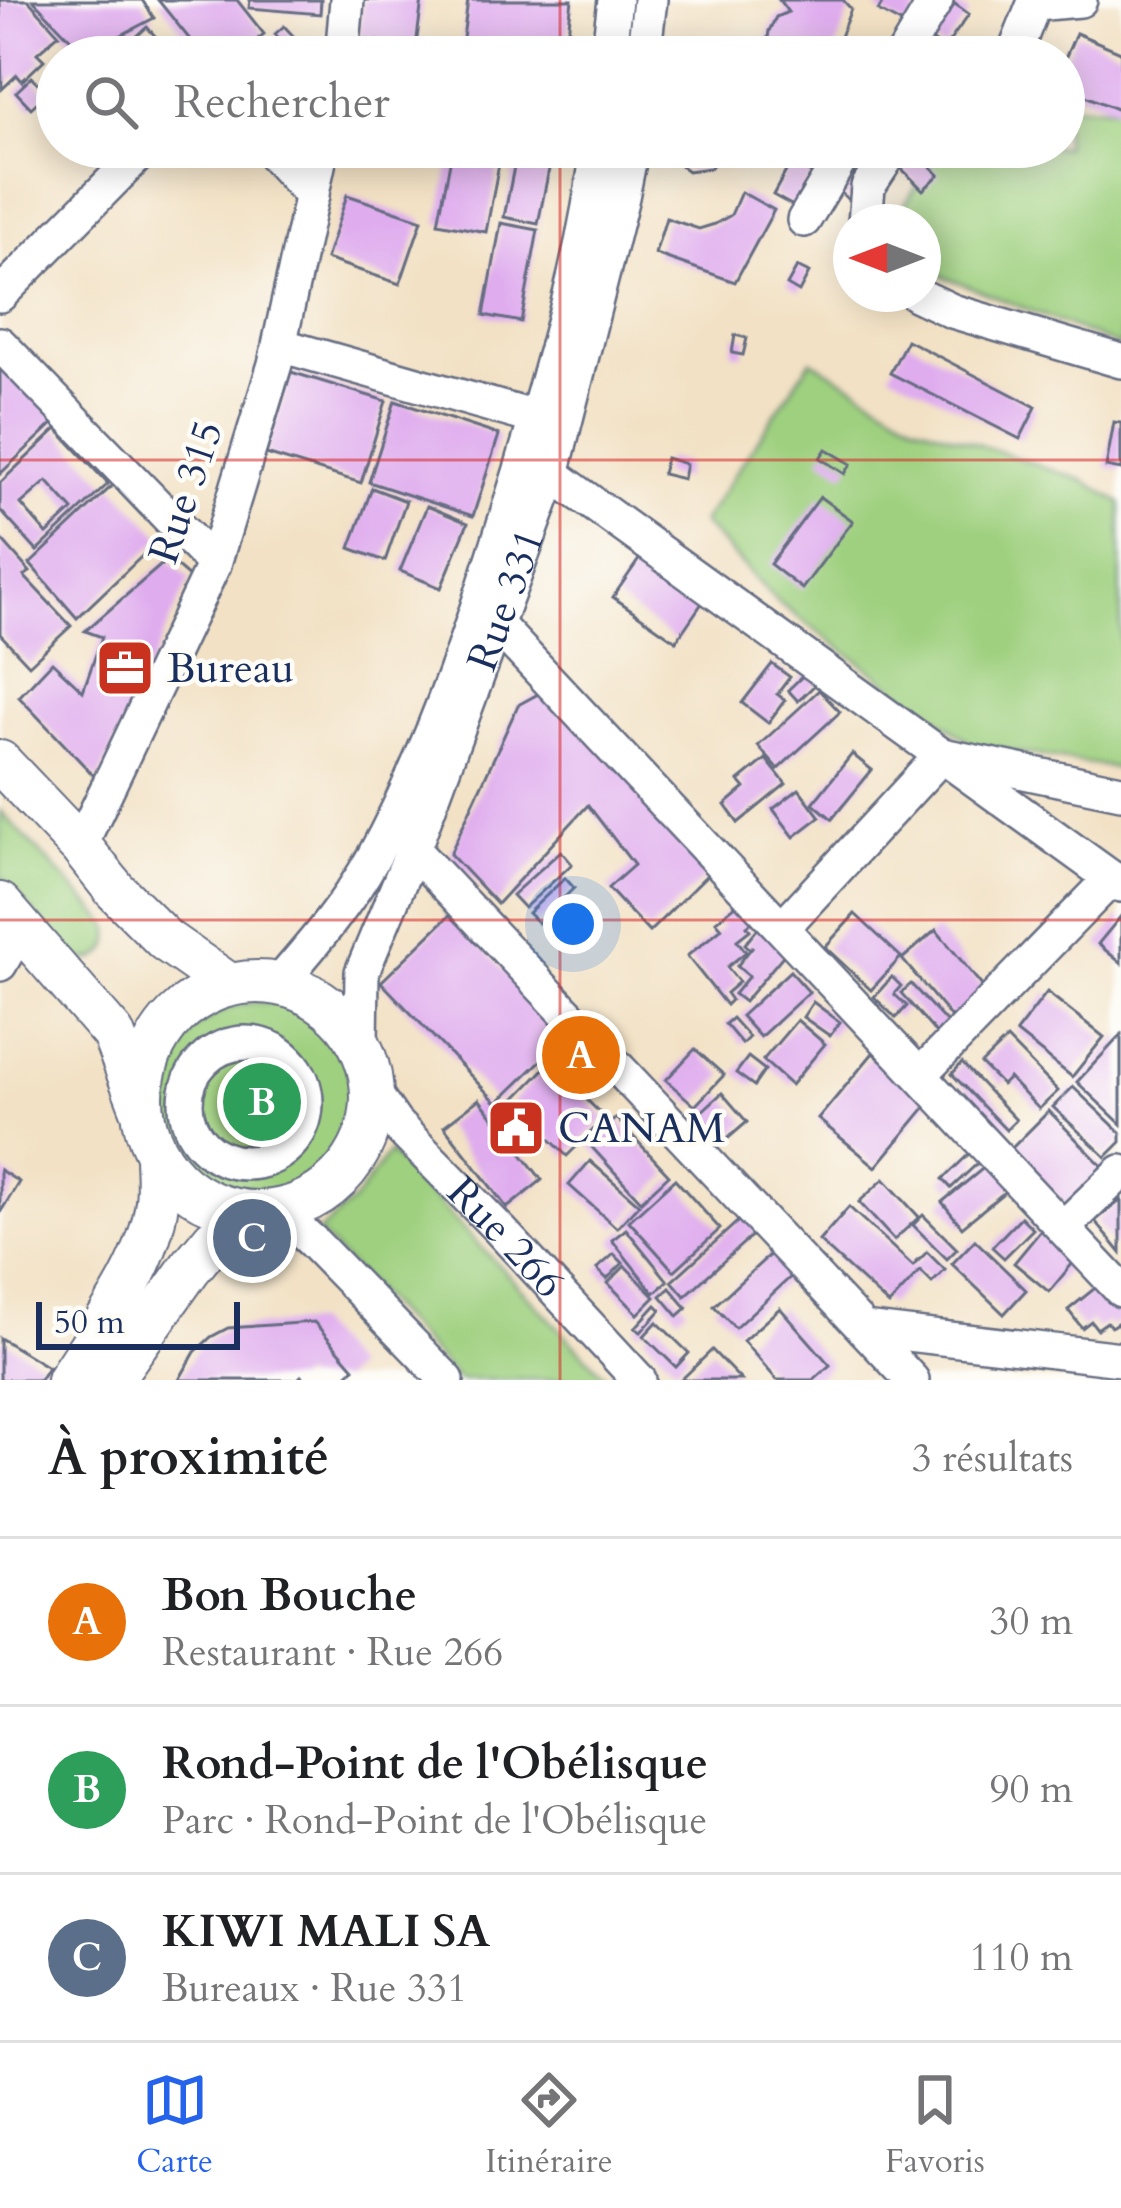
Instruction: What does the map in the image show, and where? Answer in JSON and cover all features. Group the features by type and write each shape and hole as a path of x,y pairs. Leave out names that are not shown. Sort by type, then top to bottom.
{"main road":[{"path":"0,762 164,940 228,984"},
{"path":"10,915 113,1034 157,1154 158,1200 150,1235 126,1286 68,1380"},
{"path":"143,1111 145,1070 161,1032 190,1002 228,984 280,982 328,1004 361,1044 373,1090 366,1138 341,1178 301,1205 267,1210 225,1208 198,1197 157,1154"},
{"path":"115,1378 214,1239 267,1210"}],"street":[{"path":"344,36 347,0"},
{"path":"611,36 615,0"},
{"path":"646,36 650,0"},
{"path":"915,36 936,0"},
{"path":"1021,36 1034,4 1080,0"},
{"path":"0,295 125,168"},
{"path":"286,168 312,196"},
{"name":"Rue 315","path":"80,847 214,564 280,345 318,168"},
{"name":"Rue 331","path":"280,982 323,932 372,860 439,718 562,329 596,168"},
{"name":"Rue 331","path":"361,1044 362,972 552,473 628,168"},
{"path":"804,220 835,168"},
{"path":"867,204 868,187 880,168"},
{"path":"941,306 1121,361"},
{"path":"0,344 214,564"},
{"path":"280,345 536,418"},
{"path":"552,473 1116,881 920,1076"},
{"path":"496,624 1121,1290"},
{"path":"942,755 1121,793"},
{"path":"782,928 942,755"},
{"path":"412,850 912,1380"},
{"path":"0,964 10,915"},
{"name":"Rue 266","path":"373,1090 395,1123 639,1380"},
{"path":"1063,1228 1121,1172"},
{"path":"267,1210 311,1241 446,1380"},
{"path":"864,1329 1104,1365"}],"green space":[{"path":"1085,106 1121,108 1121,347 941,275 941,204 905,204 928,168 1085,168"},
{"path":"811,360 915,423 1083,480 1121,503 1121,769 974,745 779,603 702,523"},
{"path":"0,811 109,925 110,941 98,957 75,957 0,876"},
{"path":"262,1002 299,1009 330,1030 351,1061 358,1098 351,1135 330,1166 299,1187 262,1194 225,1187 194,1166 173,1135 166,1098 173,1061 194,1030 225,1009"},
{"path":"389,1152 609,1380 458,1380 318,1232 354,1201"}],"building":[{"path":"0,0 28,0 59,34 36,36 36,68 22,81 17,75 2,89"},
{"path":"33,0 142,0 154,18 120,36 68,36"},
{"path":"158,0 237,0 264,34 262,36 187,36"},
{"path":"250,0 321,0 320,14 249,8"},
{"path":"363,0 422,0 417,36 359,36"},
{"path":"468,0 572,0 568,36 463,36"},
{"path":"779,0 843,0 851,9 840,36 768,36 776,17 788,12"},
{"path":"884,0 920,4 908,27 878,11"},
{"path":"955,4 969,14 953,36 932,36"},
{"path":"284,26 293,36 277,36"},
{"path":"1085,37 1121,52 1121,111 1085,96"},
{"path":"32,77 36,103 31,108 16,92"},
{"path":"449,168 498,168 486,232 438,223"},
{"path":"514,168 549,168 538,224 504,217"},
{"path":"788,168 813,174 795,207 773,195"},
{"path":"901,168 932,168 939,175 923,190"},
{"path":"851,171 866,188 850,202 835,186"},
{"path":"741,192 774,210 735,282 655,254 666,218 699,229 715,224 731,215"},
{"path":"347,195 422,220 400,284 326,259"},
{"path":"501,223 538,230 521,322 484,315"},
{"path":"797,267 809,273 799,292 787,285"},
{"path":"735,335 747,338 743,355 732,353"},
{"path":"907,340 1036,407 1020,439 890,373"},
{"path":"0,361 58,419 0,474"},
{"path":"291,372 386,401 361,483 266,454"},
{"path":"395,401 499,435 473,516 369,482"},
{"path":"1114,422 1121,423 1121,470 1106,467"},
{"path":"57,429 108,484 37,551 0,510 0,483","holes":["47,481 73,510 47,534 21,504"]},
{"path":"826,449 851,464 845,474 820,458"},
{"path":"666,458 686,464 683,479 662,474"},
{"path":"113,485 162,537 77,618 30,564"},
{"path":"372,488 406,501 385,561 350,548"},
{"path":"820,497 853,521 802,589 770,564"},
{"path":"427,506 468,523 441,588 400,571"},
{"path":"0,538 30,572 24,576 71,626 29,665 0,634"},
{"path":"642,555 704,600 676,641 613,597"},
{"path":"168,559 190,578 98,780 19,697 52,662 83,691 102,637 85,631"},
{"path":"772,664 790,677 777,694 785,700 768,723 742,703"},
{"path":"808,671 818,682 798,701 788,690"},
{"path":"551,687 716,866 649,932 608,888 634,865 588,805 497,904 450,854 518,705"},
{"path":"819,690 840,712 778,769 758,746"},
{"path":"852,754 872,770 832,819 813,803"},
{"path":"766,759 786,784 738,823 725,805 745,788 739,781"},
{"path":"799,789 820,817 794,837 773,809"},
{"path":"561,851 572,864 524,908 512,895"},
{"path":"565,878 574,888 538,923 528,913"},
{"path":"743,899 758,917 737,940 746,952 727,967 739,982 726,993 731,1000 726,1005 687,956 722,928 716,921"},
{"path":"855,914 901,957 871,990 825,947"},
{"path":"450,915 566,1036 497,1103 381,982"},
{"path":"1121,916 1121,963 1098,944"},
{"path":"759,927 787,951 744,1002 734,994 749,976 737,966 753,946 750,949 745,944"},
{"path":"936,930 993,999 960,1028 902,959"},
{"path":"790,971 809,992 760,1037 741,1016"},
{"path":"892,977 901,986 894,994 907,1006 896,1018 874,997"},
{"path":"911,984 947,1023 936,1033 901,993"},
{"path":"1047,992 1104,1037 1072,1077 1016,1032"},
{"path":"813,1002 840,1022 830,1036 803,1017"},
{"path":"732,1018 749,1037 742,1044 725,1024"},
{"path":"797,1020 825,1044 791,1085 763,1060"},
{"path":"1121,1035 1121,1124 1077,1082"},
{"path":"1007,1039 1058,1091 1039,1109 1009,1078 1002,1085 981,1064"},
{"path":"695,1049 724,1075 695,1106 666,1080"},
{"path":"873,1053 930,1102 876,1167 818,1119"},
{"path":"748,1057 765,1070 754,1086 736,1073"},
{"path":"550,1063 605,1118 567,1156 512,1102"},
{"path":"962,1063 1016,1120 1006,1130 952,1074"},
{"path":"1073,1087 1121,1133 1121,1142 1106,1157 1053,1107"},
{"path":"722,1093 747,1122 724,1142 699,1114"},
{"path":"479,1099 542,1180 507,1208 444,1126"},
{"path":"1049,1111 1105,1169 1067,1207 1011,1149"},
{"path":"616,1118 669,1175 641,1201 589,1144"},
{"path":"971,1152 980,1161 951,1188 943,1179"},
{"path":"998,1156 1018,1181 962,1227 942,1202"},
{"path":"590,1161 639,1204 617,1228 569,1185"},
{"path":"0,1170 19,1182 0,1213"},
{"path":"675,1179 720,1229 674,1271 629,1221"},
{"path":"884,1179 919,1217 894,1240 859,1202"},
{"path":"1121,1200 1121,1253 1095,1221"},
{"path":"849,1207 913,1266 927,1252 945,1270 932,1283 920,1271 889,1305 819,1241"},
{"path":"745,1215 759,1229 685,1296 672,1281"},
{"path":"923,1215 957,1249 947,1259 913,1225"},
{"path":"1021,1217 1033,1229 1004,1258 992,1247"},
{"path":"1047,1223 1082,1252 1049,1292 1014,1263"},
{"path":"626,1229 668,1281 654,1293 612,1240"},
{"path":"975,1240 1026,1290 1004,1314 952,1264"},
{"path":"775,1250 795,1273 735,1328 714,1306"},
{"path":"614,1254 623,1263 607,1279 597,1269"},
{"path":"625,1266 655,1297 638,1314 608,1283"},
{"path":"1100,1284 1121,1310 1121,1328 1107,1322 1097,1329 1091,1321 1082,1328 1068,1310"},
{"path":"670,1288 687,1308 678,1316 661,1296"},
{"path":"656,1305 661,1310 641,1332 635,1328"},
{"path":"780,1308 830,1365 813,1380 777,1380 743,1341"},
{"path":"314,1322 354,1368 341,1380 304,1380 301,1376 297,1380 179,1380 195,1352 228,1328"},
{"path":"657,1322 689,1353 676,1367 644,1336"},
{"path":"0,1338 48,1367 40,1380 0,1380"},
{"path":"712,1350 741,1380 681,1380"}],"place":[{"name":"Bureau","path":"125,668"},
{"name":"Bon Bouche","path":"581,1055"},
{"name":"Rond-Point de l'Obélisque","path":"262,1102"},
{"name":"CANAM","path":"516,1128"},
{"name":"KIWI MALI SA","path":"252,1238"}]}
